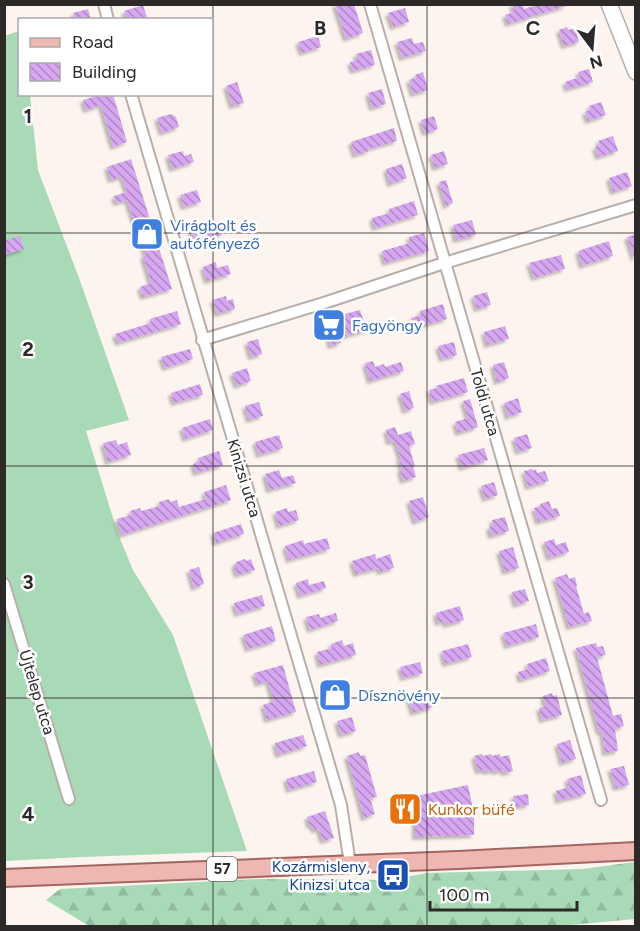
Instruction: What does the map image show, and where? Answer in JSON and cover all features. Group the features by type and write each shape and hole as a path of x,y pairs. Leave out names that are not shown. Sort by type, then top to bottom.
{"main road":[{"path":"609,4 636,72"},
{"name":"57","path":"4,878 470,860 636,851"}],"street":[{"name":"Toldi utca","path":"370,4 601,800"},
{"name":"Kinizsi utca","path":"132,96 341,805 350,864"},
{"path":"202,340 636,205"},
{"name":"Újtelep utca","path":"4,584 69,800"}],"green space":[{"path":"18,31 18,96 30,96 38,170 129,420 86,431 118,534 133,570 173,635 247,851 5,861 4,36"},
{"path":"635,862 635,919 559,926 89,926 46,900 60,889 257,879 390,880 427,873 582,869"}],"building":[{"path":"335,4 354,4 363,33 346,39"},
{"path":"512,4 523,4 524,9 540,4 565,4 566,6 508,24 505,15 514,12"},
{"path":"143,5 147,18 126,18 124,11"},
{"path":"405,8 409,22 393,27 388,13"},
{"path":"88,9 90,18 74,18 73,13"},
{"path":"567,27 568,30 575,28 579,42 564,46 559,30"},
{"path":"318,36 321,47 302,53 298,42"},
{"path":"412,38 414,44 423,42 426,51 402,58 397,42"},
{"path":"371,50 375,65 353,71 350,62 357,60 356,54"},
{"path":"589,69 593,82 567,89 565,82 580,77 578,72"},
{"path":"423,72 428,90 413,94 409,80"},
{"path":"237,82 244,103 232,106 226,86"},
{"path":"382,89 386,104 372,108 368,93"},
{"path":"96,96 114,96 127,142 113,147 101,105 86,110 83,100"},
{"path":"601,102 606,115 588,121 585,112 590,110 589,106"},
{"path":"171,114 176,117 179,127 162,133 157,118"},
{"path":"434,116 438,129 425,133 421,120"},
{"path":"394,128 397,141 355,155 351,142"},
{"path":"613,136 618,151 598,157 595,147 600,145 598,141"},
{"path":"183,151 184,156 191,154 194,162 172,169 168,155"},
{"path":"444,151 448,164 435,168 431,155"},
{"path":"131,159 172,289 143,297 140,287 151,283 143,256 146,255 127,200 116,203 114,196 127,192 122,177 111,180 107,167"},
{"path":"402,164 407,178 390,184 386,169"},
{"path":"627,172 632,186 613,192 609,178"},
{"path":"446,180 453,203 446,206 439,182"},
{"path":"197,190 201,202 184,207 180,195"},
{"path":"414,201 418,215 375,228 372,218 390,213 389,209"},
{"path":"472,220 476,235 456,240 453,225"},
{"path":"219,225 222,235 195,243 191,229 199,227 201,231"},
{"path":"424,233 429,251 385,263 382,251 410,243 409,237"},
{"path":"636,234 636,258 634,258 627,237"},
{"path":"20,236 24,249 4,255 4,241"},
{"path":"609,241 613,256 582,266 578,251"},
{"path":"561,255 565,269 534,278 529,263"},
{"path":"216,262 217,268 228,265 231,274 207,281 203,267"},
{"path":"487,292 491,305 477,309 473,296"},
{"path":"226,296 227,301 233,299 235,309 217,314 213,300"},
{"path":"443,304 447,319 414,328 411,318 421,315 420,311"},
{"path":"360,310 367,330 339,338 341,343 331,346 323,320"},
{"path":"177,311 181,324 118,343 115,334 151,323 150,319"},
{"path":"505,326 509,339 487,345 484,332"},
{"path":"258,339 262,354 251,357 247,342"},
{"path":"454,342 457,355 442,359 438,346"},
{"path":"190,349 193,359 165,368 161,357"},
{"path":"373,361 375,367 384,364 385,367 401,362 404,371 370,381 365,363"},
{"path":"504,362 509,378 497,382 493,365"},
{"path":"247,368 251,381 237,386 232,373"},
{"path":"464,378 468,392 432,402 429,390"},
{"path":"200,384 203,395 174,403 171,393"},
{"path":"409,391 414,408 405,411 400,394"},
{"path":"518,398 522,412 508,417 504,403"},
{"path":"470,399 478,427 458,433 455,422 468,418 463,401"},
{"path":"259,402 263,416 249,420 245,406"},
{"path":"210,419 213,430 185,439 182,428"},
{"path":"395,427 398,435 411,431 415,444 409,446 416,477 403,481 399,459 401,459 395,441 389,442 386,430"},
{"path":"527,434 532,448 518,452 514,438"},
{"path":"279,435 283,448 259,455 255,442"},
{"path":"116,440 118,445 127,442 131,455 108,462 103,443"},
{"path":"484,448 488,460 462,468 458,455"},
{"path":"219,451 223,465 196,473 193,464 200,461 198,458"},
{"path":"532,469 533,471 536,469 537,473 545,471 549,481 528,487 524,471"},
{"path":"279,470 282,478 293,475 296,483 269,490 265,474"},
{"path":"494,482 498,495 485,499 481,486"},
{"path":"226,485 231,500 122,535 117,519 131,515 130,511 140,508 141,511 160,506 159,502 169,499 170,502 177,500 179,507 206,499 204,492"},
{"path":"423,497 429,517 415,522 409,501"},
{"path":"549,501 552,509 557,508 560,516 538,522 534,508"},
{"path":"287,508 288,512 296,510 299,520 279,526 275,512"},
{"path":"505,517 509,531 491,536 489,527 493,526 492,520"},
{"path":"241,524 244,534 216,543 213,533"},
{"path":"327,538 330,549 289,560 285,546 303,540 304,544"},
{"path":"554,539 556,545 566,542 569,552 549,558 544,542"},
{"path":"513,547 519,568 505,572 499,551"},
{"path":"375,554 376,559 390,554 394,568 380,572 379,568 356,574 352,561"},
{"path":"245,559 246,561 251,559 255,570 237,575 234,565"},
{"path":"199,567 204,584 194,588 189,570"},
{"path":"567,574 569,579 575,577 584,614 589,612 592,621 569,627 555,578"},
{"path":"308,579 309,585 324,581 326,588 300,596 296,583"},
{"path":"525,589 529,601 516,605 512,592"},
{"path":"262,595 265,606 237,614 234,603"},
{"path":"460,606 464,620 446,625 445,621 438,623 436,613"},
{"path":"336,613 338,621 310,630 306,617 319,614 320,618"},
{"path":"536,624 539,637 507,646 503,633"},
{"path":"272,626 276,641 248,649 243,635"},
{"path":"342,640 344,646 353,643 356,655 320,665 317,652 332,648 331,644"},
{"path":"596,643 597,647 603,646 606,655 597,657 613,716 621,714 624,726 615,729 618,751 605,753 602,732 599,732 576,648"},
{"path":"468,644 472,657 445,664 442,651"},
{"path":"546,658 550,671 521,680 518,672 528,669 527,664"},
{"path":"420,662 423,673 403,678 400,667"},
{"path":"283,665 296,712 267,720 263,705 274,701 268,681 258,684 254,673"},
{"path":"346,686 349,695 331,701 328,694"},
{"path":"419,692 421,698 430,695 433,707 413,713 408,695"},
{"path":"552,693 553,696 557,695 562,715 542,720 539,708 546,706 543,696"},
{"path":"352,717 356,731 341,735 337,721"},
{"path":"303,735 307,746 278,755 275,743"},
{"path":"570,740 576,759 562,763 557,744"},
{"path":"359,752 360,756 365,755 377,797 370,798 375,814 364,818 347,756"},
{"path":"482,754 492,756 500,754 500,757 509,755 513,771 504,773 503,770 478,771 474,756"},
{"path":"624,766 629,785 616,788 610,769"},
{"path":"314,771 317,782 289,790 286,779"},
{"path":"581,775 586,794 558,801 556,791 569,787 567,779"},
{"path":"468,785 474,814 474,835 415,837 415,810 399,815 395,800"},
{"path":"528,794 529,805 515,807 513,796"},
{"path":"325,811 334,838 323,841 319,829 314,830 312,825 310,826 307,817"}],"place":[{"name":"Virágbolt és autófényező","path":"147,234"},
{"name":"Fagyöngy","path":"329,325"},
{"name":"Dísznövény","path":"335,695"},
{"name":"Kunkor büfé","path":"405,809"},
{"name":"Kozármisleny, Kinizsi utca","path":"393,875"}]}
